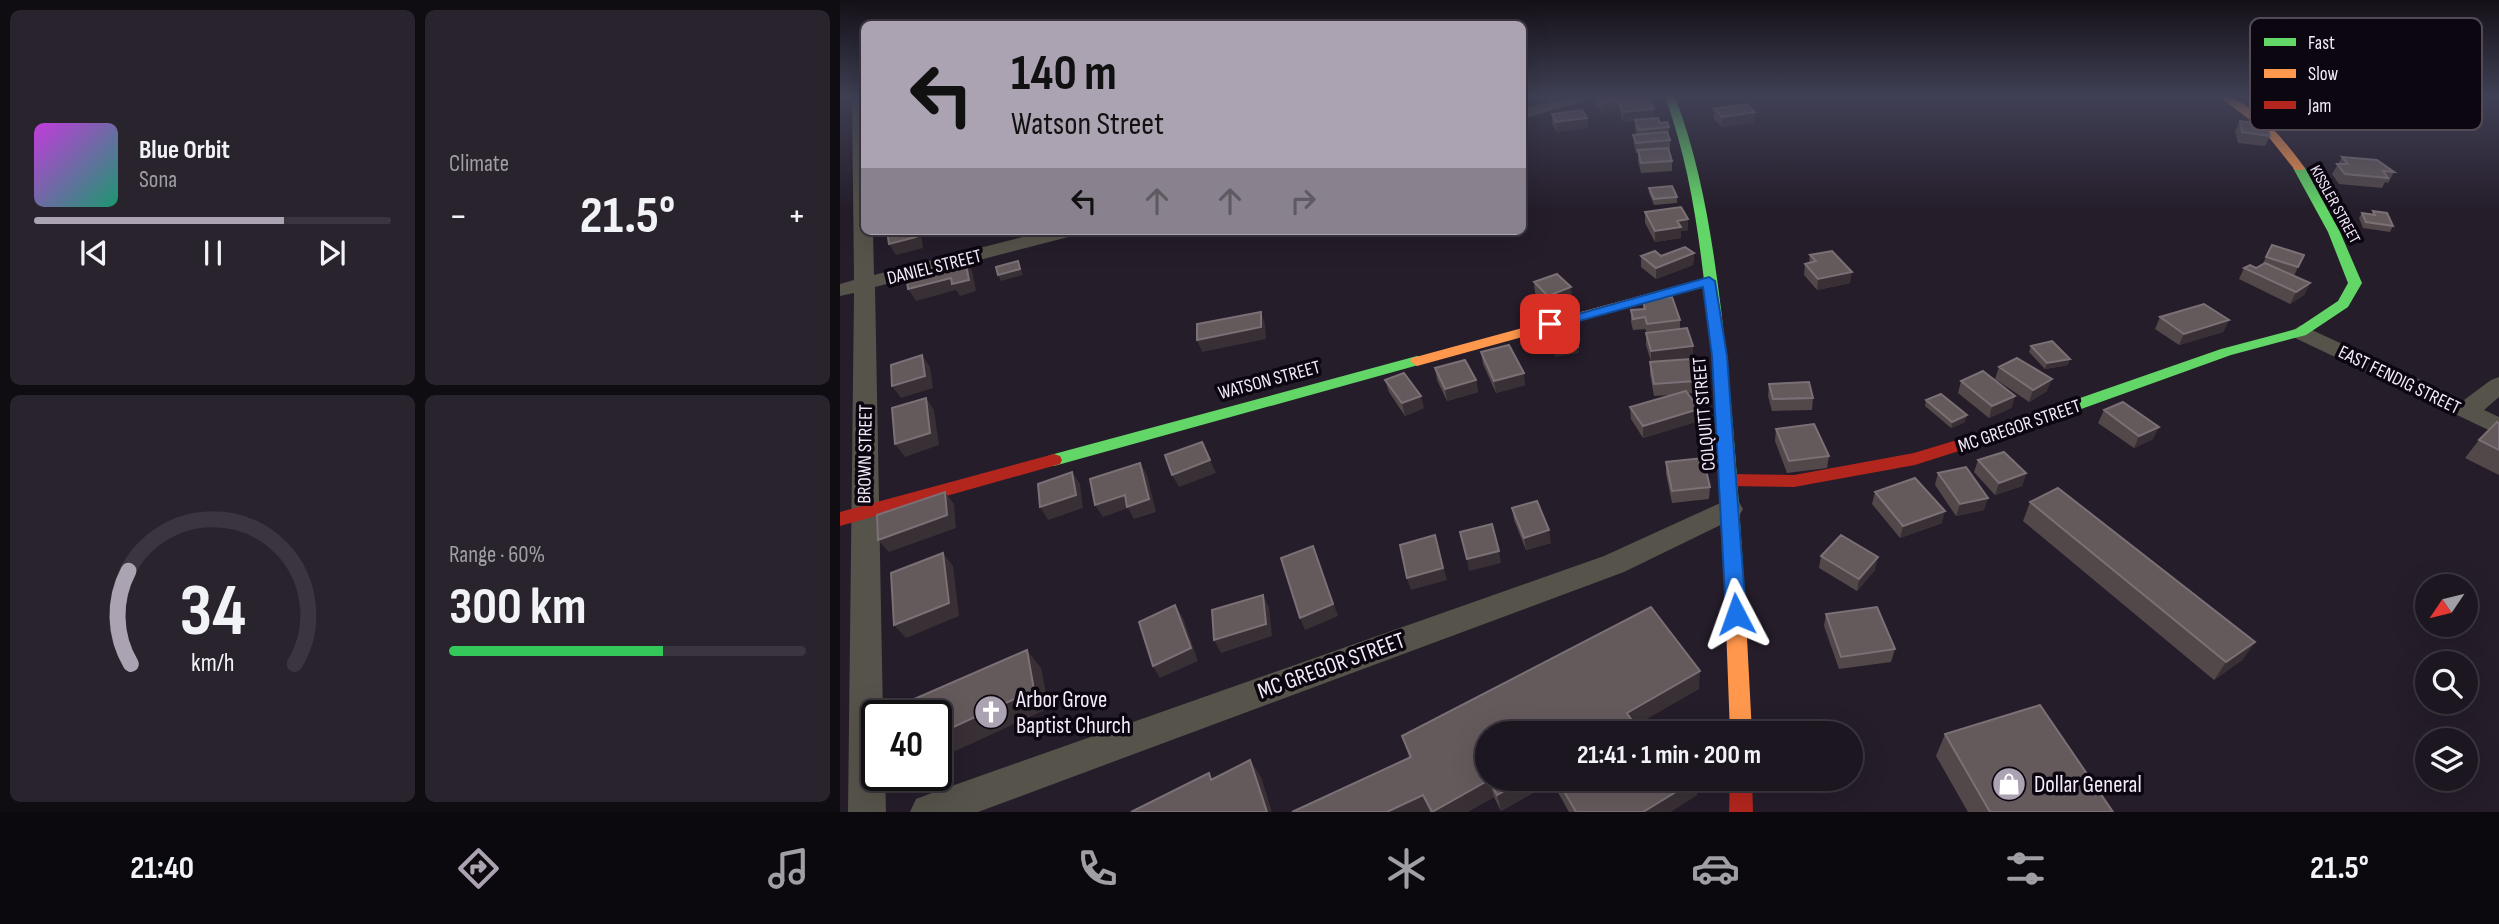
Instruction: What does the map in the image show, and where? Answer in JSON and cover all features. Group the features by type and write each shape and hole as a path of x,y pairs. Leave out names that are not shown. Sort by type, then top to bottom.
{"street":[{"name":"COLQUITT STREET","path":"1685,135 1698,185 1720,356 1740,721"},
{"name":"KISSLER STREET","path":"2275,135 2334,231 2355,283 2343,304 2301,332"},
{"name":"BROWN STREET","path":"865,235 866,283 852,515 867,812"},
{"name":"DANIEL STREET","path":"840,290 1053,235"},
{"name":"WATSON STREET","path":"852,515 1709,281"},
{"name":"EAST FENDIG STREET","path":"2301,332 2499,427"},
{"name":"MC GREGOR STREET","path":"929,812 1614,564 1729,495 1915,459 2030,422 2226,352 2301,332"},
{"path":"2466,411 2499,385"},
{"path":"1741,791 1741,812"}],"building":[{"path":"1633,135 1668,135 1670,140 1636,143"},
{"path":"1668,148 1672,161 1641,163 1638,150"},
{"path":"2342,157 2377,160 2394,172 2383,171 2388,178 2345,174 2337,164 2348,164"},
{"path":"1672,186 1677,197 1654,199 1649,188"},
{"path":"1681,207 1688,219 1677,221 1681,227 1655,231 1645,212"},
{"path":"2373,211 2387,213 2393,226 2366,222 2362,213 2375,215"},
{"path":"888,235 916,235 916,237 889,244"},
{"path":"2272,245 2304,255 2298,267 2266,257"},
{"path":"1685,247 1694,253 1656,268 1641,256 1655,251 1661,256"},
{"path":"1832,251 1852,272 1818,279 1805,264 1816,261 1810,255"},
{"path":"965,260 969,280 952,284 951,278 908,289 906,275"},
{"path":"1018,261 1020,269 998,275 996,267"},
{"path":"2265,263 2310,283 2296,292 2244,268 2250,265 2256,268"},
{"path":"1557,274 1571,287 1548,296 1534,282"},
{"path":"1672,297 1680,320 1647,324 1645,317 1633,319 1631,310 1645,309 1643,300"},
{"path":"2204,304 2229,320 2184,334 2160,317"},
{"path":"1261,312 1261,327 1197,340 1197,324"},
{"path":"1687,328 1693,346 1651,351 1646,333"},
{"path":"1573,329 1578,347 1554,351 1549,332"},
{"path":"2052,341 2070,359 2047,363 2031,346"},
{"path":"1509,345 1524,373 1494,381 1481,352"},
{"path":"922,355 925,376 892,386 891,365"},
{"path":"2017,358 2052,379 2033,390 1999,367"},
{"path":"1690,359 1695,381 1654,384 1650,362"},
{"path":"1465,360 1476,380 1445,389 1435,368"},
{"path":"1983,371 2015,396 1992,406 1961,381"},
{"path":"1404,373 1421,396 1402,403 1385,380"},
{"path":"1809,382 1813,398 1773,399 1769,384"},
{"path":"1686,391 1699,409 1643,426 1630,407"},
{"path":"1941,394 1967,415 1952,422 1926,400"},
{"path":"926,398 930,433 895,444 892,408"},
{"path":"2123,402 2159,427 2139,436 2104,410"},
{"path":"2499,423 2499,450 2479,440"},
{"path":"1814,424 1829,456 1789,461 1776,429"},
{"path":"1202,442 1210,460 1172,475 1165,455"},
{"path":"2004,452 2026,473 1999,483 1978,460"},
{"path":"1703,458 1710,487 1672,491 1666,462"},
{"path":"1140,463 1149,499 1127,507 1125,495 1095,505 1090,479"},
{"path":"1966,467 1988,498 1960,504 1938,473"},
{"path":"1072,472 1076,495 1040,507 1038,484"},
{"path":"1915,478 1945,511 1903,526 1875,492"},
{"path":"2058,488 2255,642 2226,662 2030,502"},
{"path":"945,492 947,515 878,540 877,515"},
{"path":"1537,501 1549,530 1524,538 1512,508"},
{"path":"1492,524 1499,551 1467,559 1460,532"},
{"path":"1435,535 1443,568 1407,578 1400,545"},
{"path":"1841,535 1878,557 1859,579 1821,556"},
{"path":"1313,546 1333,604 1300,618 1281,558"},
{"path":"943,553 949,603 894,625 891,573"},
{"path":"1263,595 1266,624 1214,640 1212,610"},
{"path":"1175,605 1191,648 1153,666 1139,622"},
{"path":"1651,607 1700,671 1627,713 1632,721 1475,721 1475,788 1432,812 1423,795 1387,812 1292,812 1411,757 1402,736"},
{"path":"1877,607 1895,649 1841,657 1826,614"},
{"path":"1027,650 1034,690 952,728 952,700 912,700"},
{"name":"Dollar General","path":"2040,705 2113,812 1990,812 1945,734"},
{"path":"1250,760 1267,812 1131,812 1209,773 1211,780"},
{"path":"1564,791 1677,791 1643,812 1576,812"}],"traffic: fast":[{"path":"1684,135 1701,213 1720,363 1735,600"},
{"path":"2003,431 2226,352 2301,332 2343,304 2355,283 2334,232 2299,168"},
{"path":"1054,460 1417,361"}],"traffic: slow":[{"path":"2272,135 2299,168"},
{"path":"1417,361 1709,281"},
{"path":"1735,600 1740,721"}],"traffic: jam":[{"path":"1729,480 1794,481 1915,459 2003,431"},
{"path":"840,519 1054,460"},
{"path":"1741,791 1741,812"}],"place":[{"name":"Arbor Grove Baptist Church","path":"991,712"},
{"name":"Dollar General","path":"2009,784"}],"route":[{"path":"1550,324 1709,281 1720,356 1736,614"}]}
